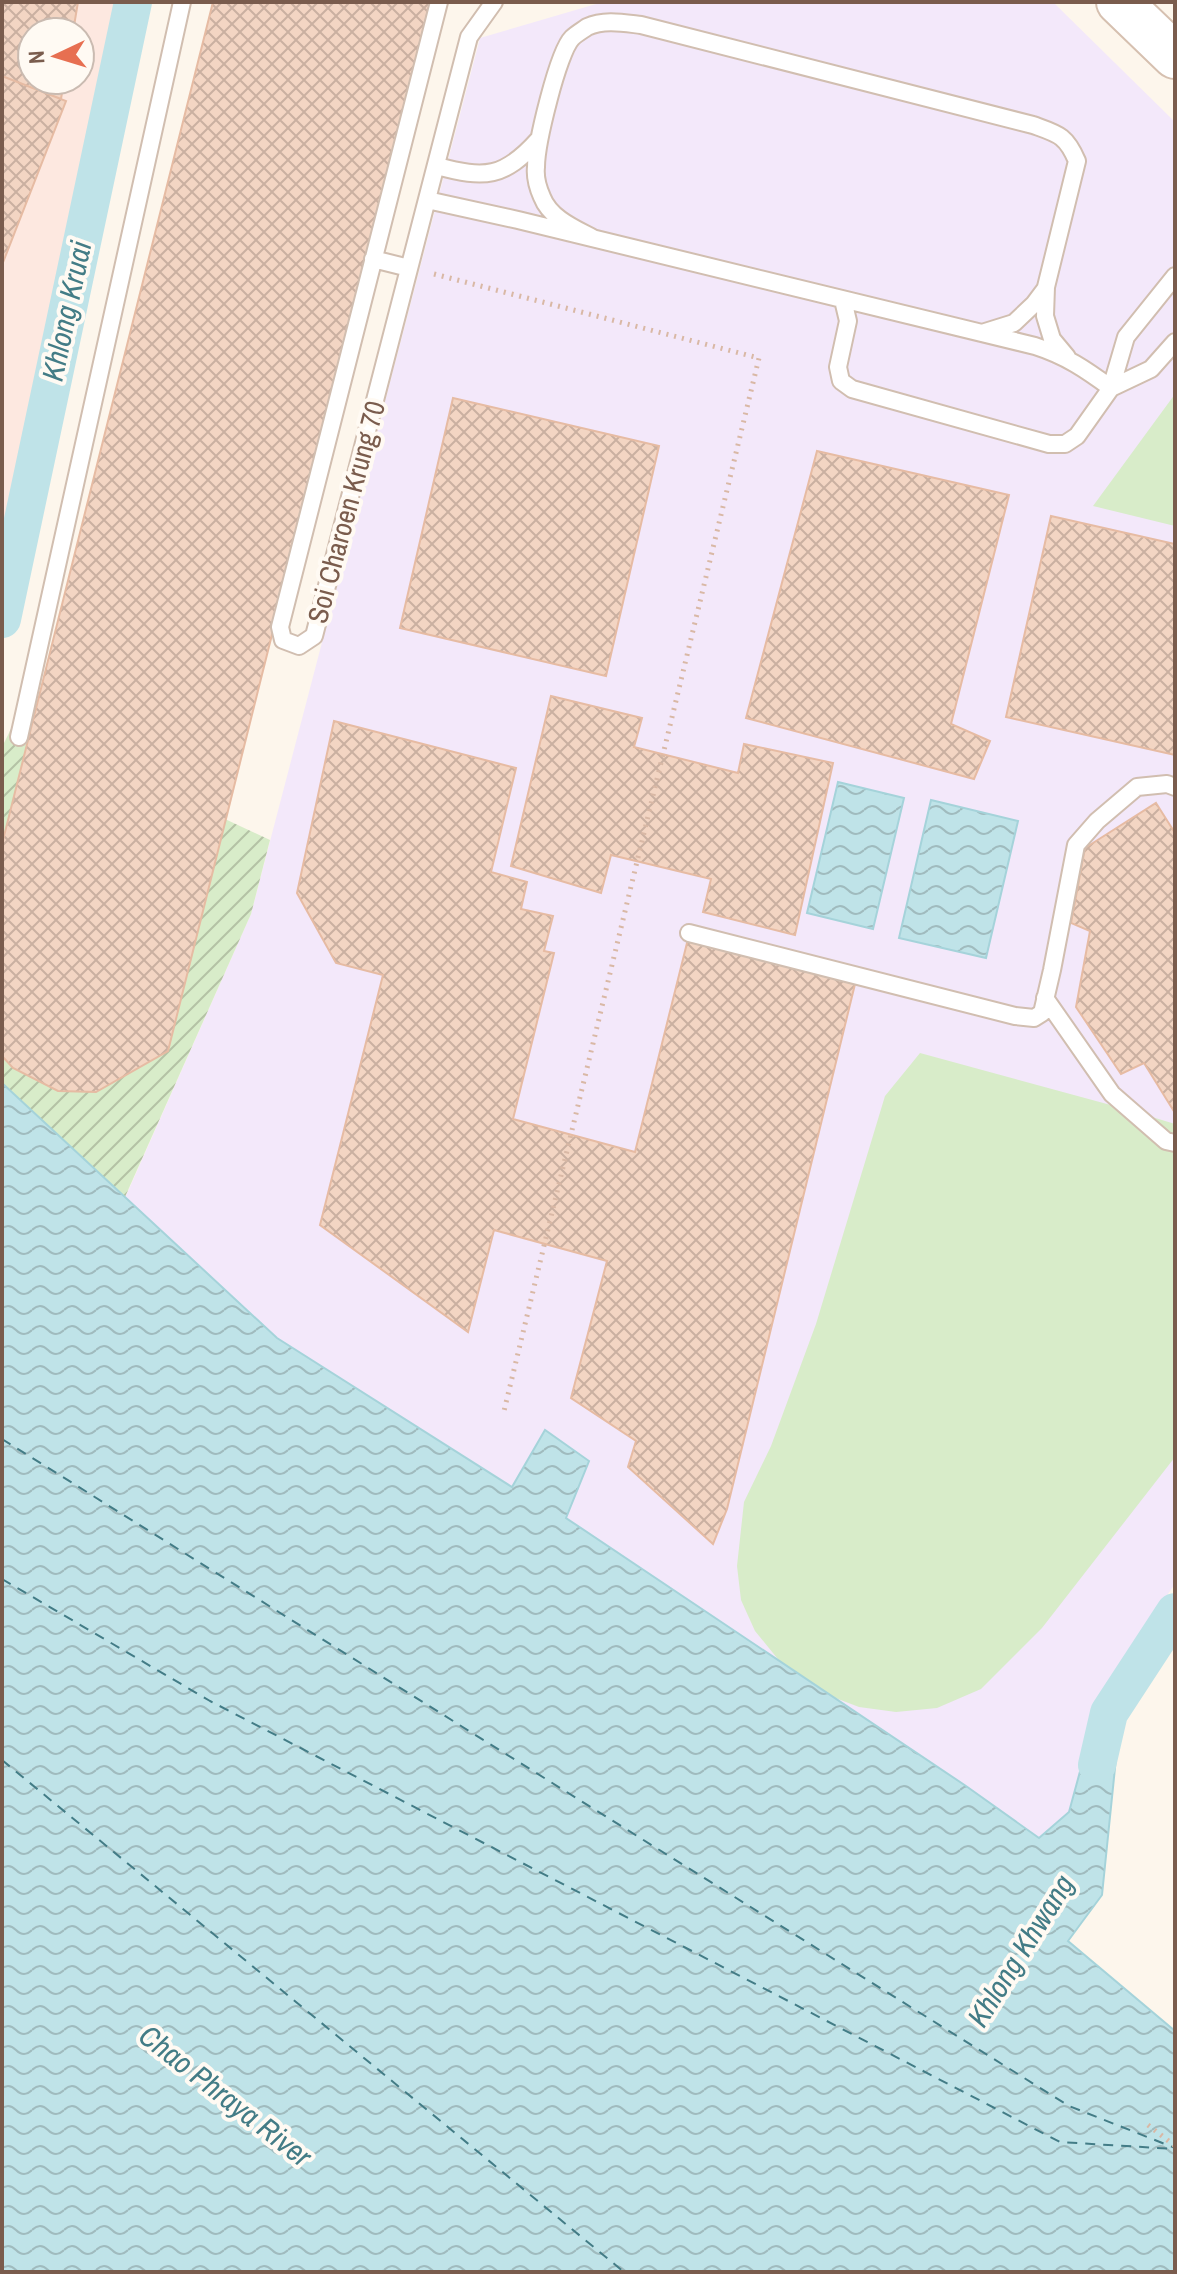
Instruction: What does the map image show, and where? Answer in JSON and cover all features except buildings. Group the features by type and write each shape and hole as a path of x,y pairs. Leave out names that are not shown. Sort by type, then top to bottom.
{"main road":[{"path":"1119,2 1175,56"}],"lane":[{"path":"19,737 182,2"},
{"name":"Soi Charoen Krung 70","path":"439,2 280,627 283,640 299,646 314,636 469,37 494,2"},
{"path":"593,238 567,225 551,212 542,198 535,171 538,140 562,58 570,39 589,26 611,22 641,25 1033,125 1054,132 1069,143 1077,161 1046,287 1045,316 1052,339 1067,357 1111,388"},
{"path":"437,166 483,174 506,169 538,140"},
{"path":"427,200 1035,346 1067,357"},
{"path":"373,259 409,268"},
{"path":"843,300 848,321 838,367 841,381 852,389 1049,444 1065,444 1077,436 1111,388 1126,337 1175,276"},
{"path":"981,334 1014,323 1046,287"},
{"path":"1111,388 1151,369 1175,342"},
{"path":"689,933 1029,1019 1042,1013 1076,845 1097,821 1137,787 1167,784 1175,787"},
{"path":"1045,998 1112,1094 1166,1141 1175,1143"}],"path":[{"path":"409,268 759,358 504,1411"},
{"path":"1148,2125 1175,2146"}],"shaded area":[{"path":"2,2 126,2 2,593"},
{"path":"603,2 1053,2 1175,122 1175,1584 1097,1709 1069,1812 1039,1839 513,1487 277,1338 125,1198 251,914 480,38"}],"green space":[{"path":"1175,394 1175,526 1093,506"},
{"path":"15,721 270,840 251,914 125,1197 2,1083 2,747"},
{"path":"920,1053 1175,1124 1175,1457 1042,1628 981,1689 937,1708 896,1712 859,1707 825,1694 786,1669 755,1631 741,1600 737,1566 744,1502 771,1446 816,1324 885,1096"}],"water":[{"path":"838,782 904,798 873,929 807,913"},
{"path":"931,800 1018,821 986,958 899,938"},
{"name":"Chao Phraya River","path":"2,1083 277,1338 512,1487 545,1430 589,1461 566,1518 1039,1838 1069,1812 1097,1709 1120,1719 1102,1895 1068,1941 1175,2031 1175,2272 2,2272"}],"waterway":[{"name":"Khlong Kruai","path":"2,619 133,2"},
{"name":"Khlong Khwang","path":"1097,1765 1109,1713 1175,1612"}],"ferry route":[{"path":"2,1439 1069,2106 1175,2148"},
{"path":"2,1579 210,1701 1060,2142 1174,2149"},
{"path":"2,1760 624,2272"}]}
